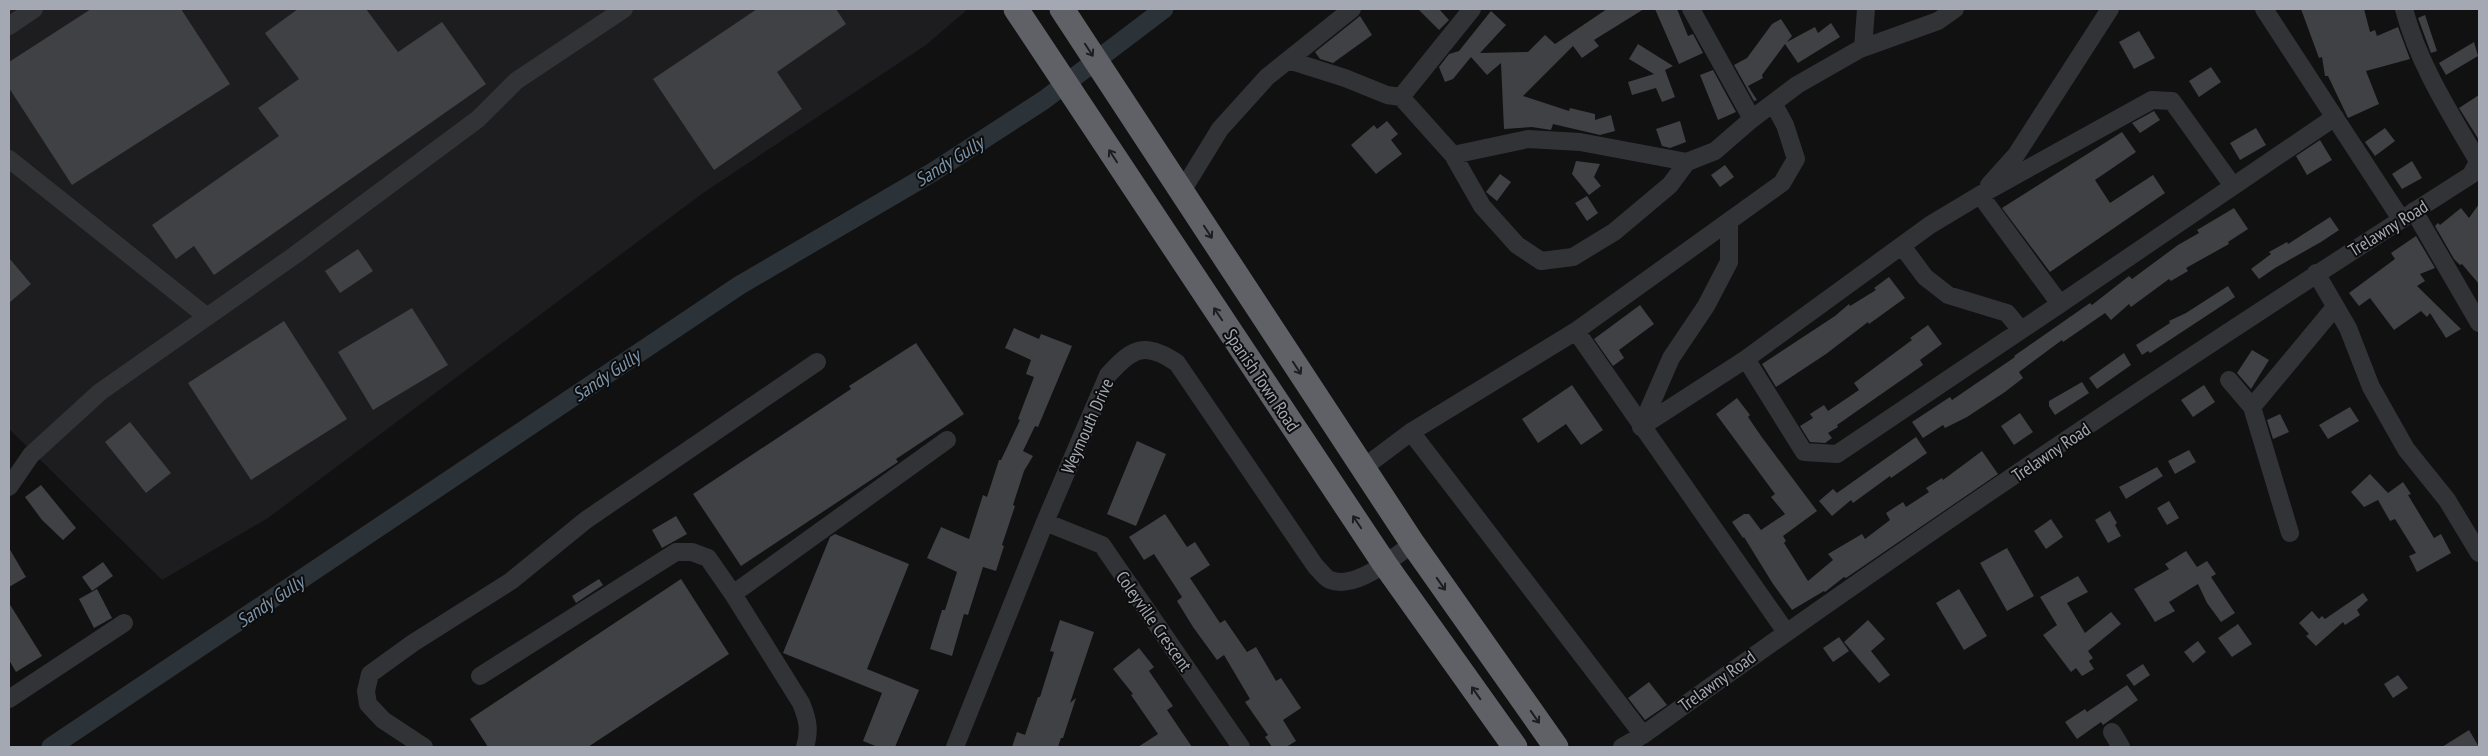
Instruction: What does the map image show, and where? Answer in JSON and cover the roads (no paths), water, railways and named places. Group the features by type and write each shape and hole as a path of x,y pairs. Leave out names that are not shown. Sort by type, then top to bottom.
{"highway":[{"name":"Spanish Town Road","path":"1016,9 1384,563 1515,747"},
{"name":"Spanish Town Road","path":"1062,9 1413,544 1556,747"}],"street":[{"path":"9,26 34,9"},
{"path":"9,487 31,455 100,392 295,255 478,119 516,81 624,9"},
{"path":"1182,191 1220,129 1268,77 1352,9"},
{"path":"1401,97 1472,9"},
{"path":"1691,9 1752,119"},
{"path":"1863,48 1866,9"},
{"path":"1453,155 1528,139 1580,142 1687,162 1715,151 1752,119 1797,85 1863,48 1938,21 1956,9"},
{"path":"1980,195 2016,155 2110,9"},
{"path":"2264,9 2335,117 2408,215 2479,323"},
{"path":"2404,9 2442,101 2478,161"},
{"path":"1288,60 1345,78 1387,95 1401,97 1453,155 1482,206 1517,245 1541,261 1573,257 1614,232 1670,185 1687,162"},
{"path":"1641,427 1746,359 1930,225 1980,195 2152,100 2172,101 2233,186"},
{"path":"1363,468 1412,432 1576,331 1782,183 1796,159 1785,125 1773,103"},
{"path":"1746,359 1804,452 1837,454 2335,117"},
{"path":"9,159 206,316"},
{"name":"Trelawny Road","path":"1622,747 1643,735 1786,632 2316,274 2471,175 2478,161"},
{"path":"1980,195 2060,304"},
{"path":"1641,427 1671,358 1706,306 1729,262 1729,221"},
{"path":"1902,246 1925,277 1948,295 2008,313 2021,330"},
{"path":"2316,274 2348,328 2371,388 2406,449 2447,500 2479,553"},
{"path":"2252,407 2335,307"},
{"path":"1576,331 1641,427 1786,632"},
{"name":"Weymouth Drive","path":"955,747 1045,522 1108,375 1123,358 1142,350 1160,351 1177,363 1316,567 1329,580 1348,582 1365,577 1413,544"},
{"path":"424,747 383,720 368,704 366,691 370,674 413,643 511,581 586,520 817,362"},
{"path":"2229,380 2252,407 2290,532"},
{"path":"1412,432 1643,735"},
{"path":"733,594 947,440"},
{"name":"Coleyville Crescent","path":"1045,522 1102,545 1241,747"},
{"path":"480,676 676,552 692,552 708,558 733,594 801,703 808,719 810,733 805,747"},
{"path":"9,699 124,623"},
{"path":"2112,732 2121,747"}],"waterway":[{"name":"Sandy Gully","path":"51,747 740,285 933,172 1044,100 1164,9"}]}
